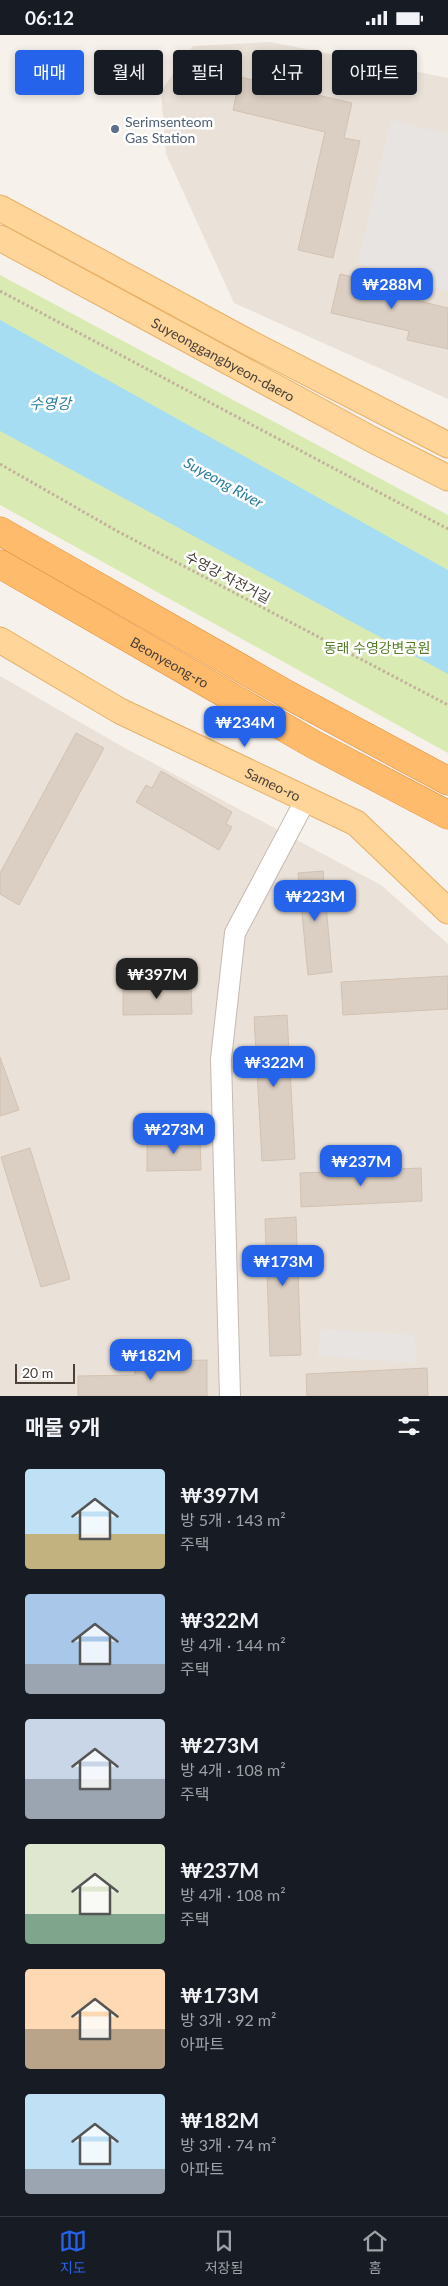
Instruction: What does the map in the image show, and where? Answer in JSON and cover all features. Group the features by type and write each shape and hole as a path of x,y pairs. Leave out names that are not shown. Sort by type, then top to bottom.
{"highway":[{"name":"Beonyeong-ro","path":"0,531 279,691 448,781"},
{"name":"Beonyeong-ro","path":"0,563 313,744 448,815"}],"main road":[{"name":"Suyeonggangbyeon-daero","path":"0,208 246,341 448,445"},
{"name":"Suyeonggangbyeon-daero","path":"0,238 373,440 448,478"},
{"name":"Sameo-ro","path":"0,640 120,711 356,823 448,911"}],"lane":[{"path":"230,1396 221,1059 235,933 306,799"}],"path":[{"path":"0,291 448,529"},
{"name":"수영강 자전거길","path":"0,464 117,531 448,705"}],"shaded area":[{"path":"271,42 310,50 252,50 252,95 322,95 322,52 332,54 332,95 417,95 417,72 448,78 448,399 234,303 166,154 161,95 163,95 163,88 173,74 173,95 242,95 242,50 190,50 193,46"},
{"path":"391,120 448,134 448,291 358,264"},
{"path":"0,676 123,747 381,885 448,944 448,1396 0,1396"},
{"path":"321,1329 414,1335 417,1363 317,1356"}],"green space":[{"name":"동래 수영강변공원","path":"0,275 448,515 448,753 0,505"}],"water":[{"name":"수영강","path":"0,320 448,570 448,674 0,431"}],"building":[{"path":"242,77 252,80 252,95 318,95 352,103 344,138 360,141 333,258 298,250 325,132 233,110 236,95 242,95"},
{"path":"340,274 417,292 415,300 448,308 448,349 407,340 409,331 331,313"},
{"path":"76,733 104,748 19,905 0,894 0,873"},
{"path":"161,771 232,812 226,824 232,827 219,850 136,802 146,785 152,788"},
{"path":"323,871 332,972 308,975 298,873"},
{"path":"448,976 448,1009 343,1015 341,982"},
{"path":"191,984 192,1014 123,1015 123,985"},
{"path":"287,1015 295,1159 262,1161 254,1017"},
{"path":"0,1057 19,1110 0,1116"},
{"path":"147,1140 200,1140 201,1170 147,1171"},
{"path":"30,1148 70,1279 41,1287 1,1157"},
{"path":"421,1168 422,1201 301,1207 300,1173"},
{"path":"296,1217 301,1355 270,1356 265,1219"},
{"path":"207,1360 207,1396 78,1396 78,1376 135,1375 134,1362"},
{"path":"427,1368 428,1396 307,1396 306,1374"}],"place":[{"name":"Serimsenteom Gas Station","path":"115,129"}],"water label":[{"name":"Suyeong River","path":"224,482"}]}
